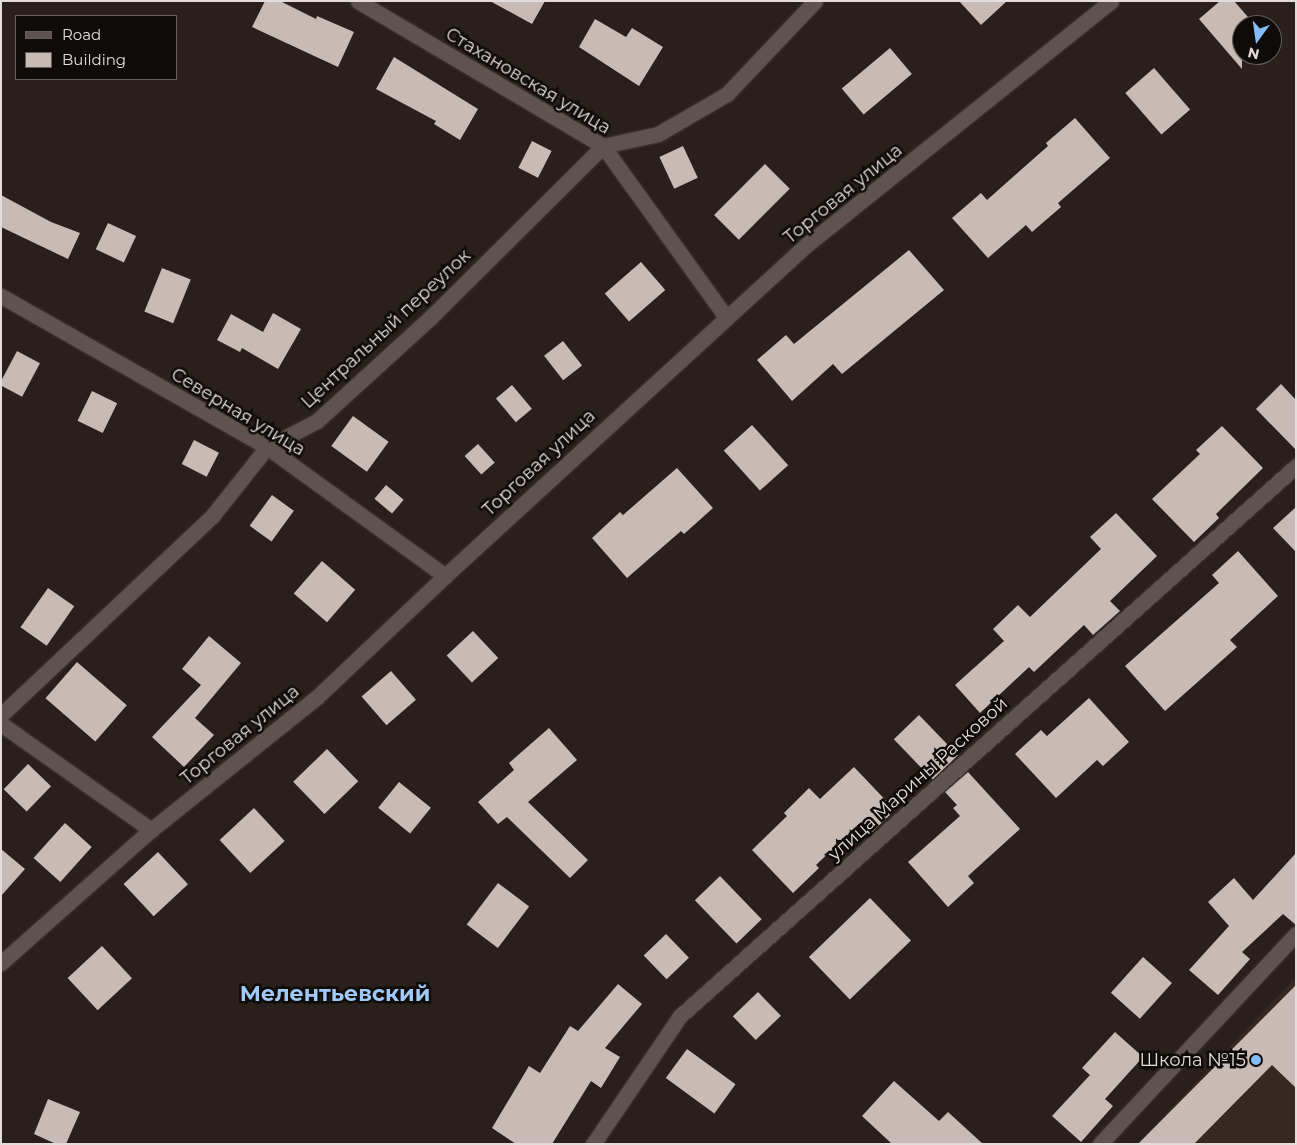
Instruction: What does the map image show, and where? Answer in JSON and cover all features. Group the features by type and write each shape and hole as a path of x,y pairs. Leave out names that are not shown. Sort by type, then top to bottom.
{"street":[{"name":"Стахановская улица","path":"358,1 603,146 726,317"},
{"path":"603,146 658,134 727,94 815,1"},
{"name":"Торговая улица","path":"1,963 151,830 316,698 445,576 809,243 1112,1"},
{"name":"Центральный переулок","path":"1,715 213,514 267,447 317,421 431,317 603,146"},
{"name":"Северная улица","path":"1,296 267,447 445,576"},
{"name":"улица Марины Расковой","path":"593,1144 680,1016 1296,466"},
{"path":"1,724 151,830"},
{"path":"1100,1144 1296,934"}],"shaded area":[{"name":"Школа №15","path":"1296,977 1296,1144 1137,1144"}],"building":[{"path":"265,1 280,1 316,19 317,16 354,32 338,67 252,27"},
{"path":"490,1 545,1 532,24"},
{"path":"959,1 1007,1 981,25"},
{"path":"1220,1 1234,1 1246,15 1232,15 1232,57 1199,19"},
{"path":"595,19 626,37 632,28 663,47 639,86 579,47"},
{"path":"890,48 912,74 864,115 842,88"},
{"path":"394,57 478,109 460,140 434,124 436,121 376,89"},
{"path":"1154,68 1190,110 1161,134 1125,93"},
{"path":"1075,118 1110,158 1058,203 1061,207 1032,232 1026,225 988,258 952,218 981,193 987,200 1048,146 1046,143"},
{"path":"532,141 552,151 538,178 518,168"},
{"path":"683,146 698,178 674,189 659,157"},
{"path":"765,164 790,189 739,240 714,215"},
{"path":"1,195 51,222 80,233 68,259 1,227"},
{"path":"108,223 136,236 124,262 96,249"},
{"path":"909,250 944,290 842,374 833,364 792,401 757,360 786,335 794,344"},
{"path":"641,262 665,290 629,321 605,293"},
{"path":"162,268 191,280 173,323 144,312"},
{"path":"273,313 301,329 278,369 242,348 240,352 217,340 231,314 263,332"},
{"path":"563,341 582,365 563,380 544,356"},
{"path":"17,351 40,363 22,397 1,386 1,381"},
{"path":"1281,384 1296,400 1296,450 1256,409"},
{"path":"512,385 532,409 516,422 496,398"},
{"path":"92,391 117,403 103,433 78,421"},
{"path":"353,416 389,442 367,472 331,446"},
{"path":"752,425 788,465 760,491 724,450"},
{"path":"1222,426 1263,468 1216,514 1219,518 1194,542 1152,499 1200,454 1196,450"},
{"path":"194,440 219,453 207,477 182,464"},
{"path":"478,444 495,463 481,475 465,456"},
{"path":"677,468 713,508 684,534 681,531 627,578 592,538 620,512 623,515"},
{"path":"386,485 404,500 392,514 374,499"},
{"path":"272,495 294,511 272,542 250,526"},
{"path":"1296,507 1296,552 1273,528"},
{"path":"1116,513 1157,556 1110,601 1120,611 1093,635 1084,625 1034,672 1029,667 980,713 955,685 1004,641 993,629 1018,605 1030,617 1101,549 1090,537"},
{"path":"1238,551 1278,596 1230,640 1237,647 1165,711 1125,666 1219,583 1212,575"},
{"path":"322,561 355,590 327,622 294,593"},
{"path":"48,588 74,606 47,646 20,627"},
{"path":"473,631 498,658 472,683 447,656"},
{"path":"209,636 241,663 195,718 214,735 184,767 152,737 201,685 182,669"},
{"path":"77,662 127,705 95,742 46,698"},
{"path":"391,671 416,700 386,725 362,697"},
{"path":"1089,698 1129,742 1103,766 1097,760 1056,798 1015,754 1041,730 1047,736"},
{"path":"919,715 958,755 933,780 894,739"},
{"path":"549,728 577,760 528,802 588,860 570,878 507,817 498,824 478,802 514,770 509,763"},
{"path":"327,749 358,781 324,814 293,782"},
{"path":"28,764 51,786 27,811 4,789"},
{"path":"854,767 895,810 869,835 859,824 816,865 819,868 793,893 752,850 787,816 784,813 809,788 820,799"},
{"path":"968,772 1020,829 968,876 974,883 948,907 908,862 960,816 953,808 957,805 945,792"},
{"path":"399,782 431,808 410,833 378,808"},
{"path":"254,808 285,841 250,873 220,840"},
{"path":"65,823 92,847 60,882 34,858"},
{"path":"1,849 25,869 1,896"},
{"path":"158,852 188,884 154,916 124,884"},
{"path":"1296,853 1296,925 1283,914 1242,952 1250,959 1218,995 1189,970 1229,926 1208,902 1234,878 1253,900"},
{"path":"720,876 762,919 737,943 695,900"},
{"path":"498,883 529,906 498,948 467,925"},
{"path":"870,898 911,940 850,999 809,957"},
{"path":"666,934 689,958 667,979 644,956"},
{"path":"102,946 132,978 98,1010 68,978"},
{"path":"1143,957 1172,983 1140,1019 1111,993"},
{"path":"618,984 642,1004 605,1048 620,1057 601,1088 591,1081 552,1144 516,1144 492,1128 529,1066 540,1073 570,1026 578,1031"},
{"path":"1296,985 1296,1088 1272,1065 1194,1144 1138,1144"},
{"path":"758,992 781,1016 756,1040 733,1016"},
{"path":"1115,1032 1143,1057 1105,1099 1113,1106 1081,1142 1052,1116 1090,1075 1082,1068"},
{"path":"687,1049 736,1084 714,1113 666,1078"},
{"path":"894,1081 939,1121 948,1112 983,1144 892,1144 862,1116"},
{"path":"48,1099 80,1112 66,1144 56,1144 34,1134"}],"place":[{"name":"Школа №15","path":"1256,1060"}],"district":[{"name":"Мелентьевский","path":"335,994"}]}
